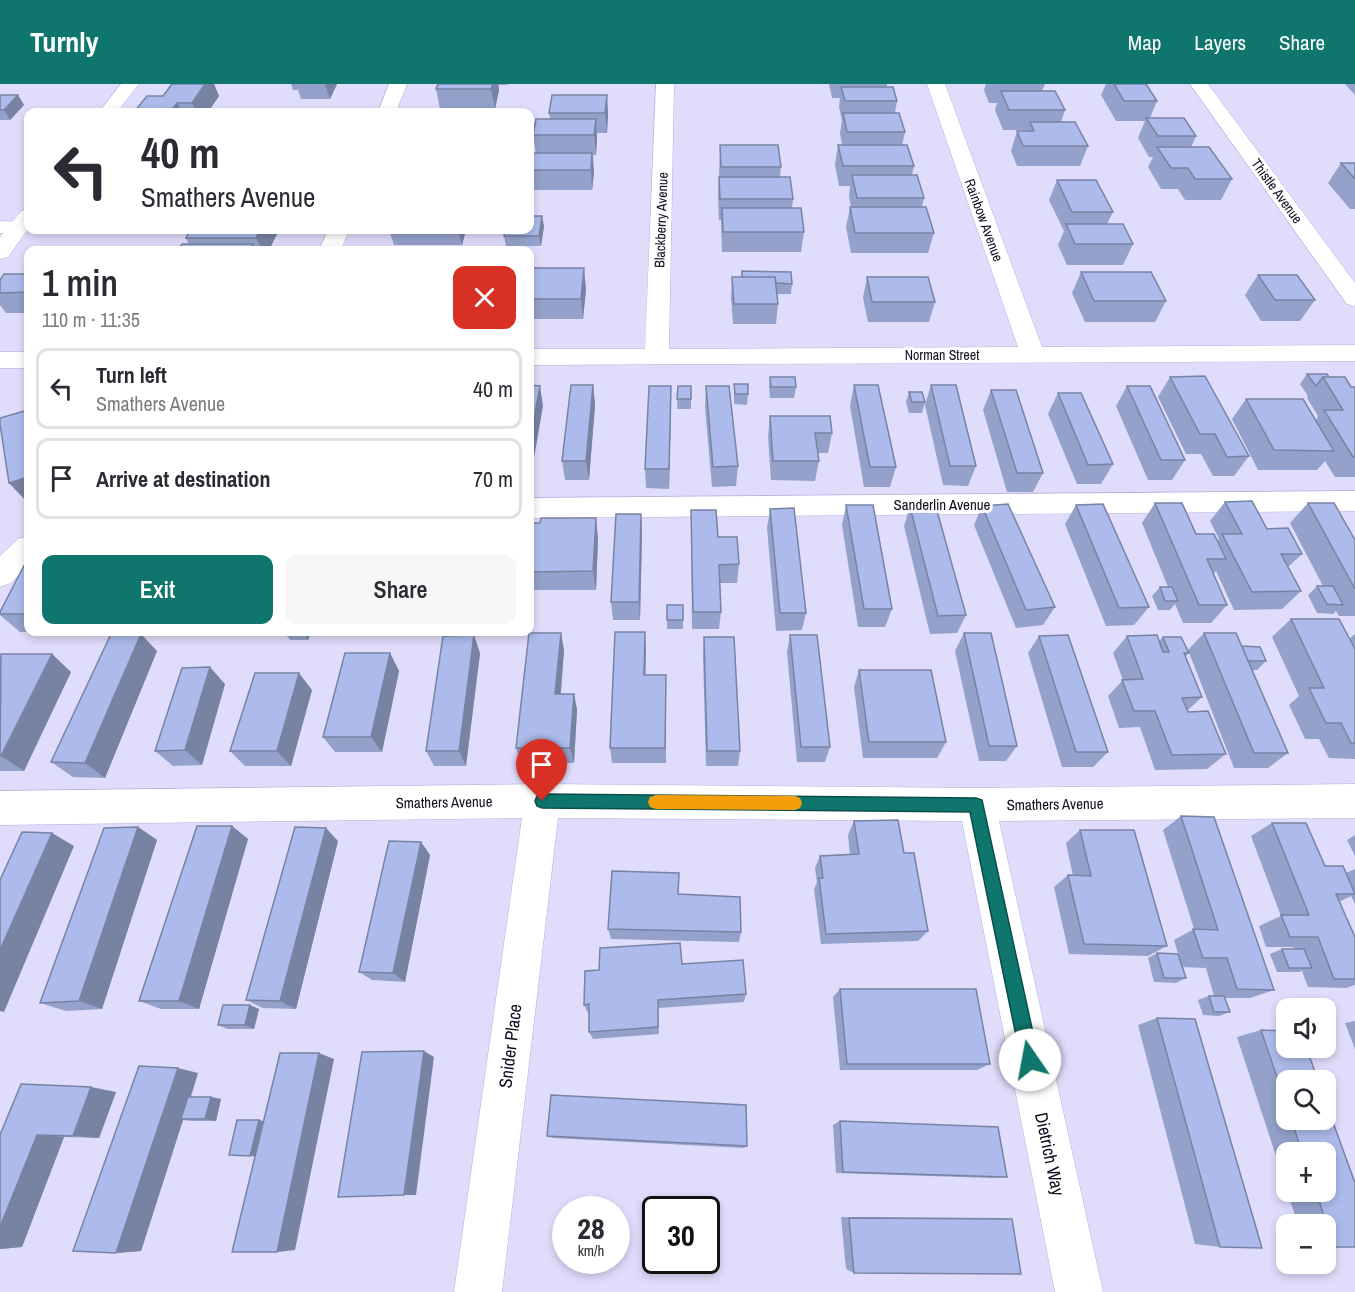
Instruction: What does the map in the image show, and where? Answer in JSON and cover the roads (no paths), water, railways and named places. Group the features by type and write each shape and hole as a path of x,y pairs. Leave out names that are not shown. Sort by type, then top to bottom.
{"street":[{"path":"111,108 130,84"},
{"path":"389,108 398,84"},
{"name":"Blackberry Avenue","path":"657,357 665,84"},
{"name":"Rainbow Avenue","path":"936,84 1032,355"},
{"name":"Thistle Avenue","path":"1199,84 1355,299"},
{"path":"0,252 16,223"},
{"name":"Norman Street","path":"534,357 1355,353"},
{"path":"0,360 24,360"},
{"name":"Sanderlin Avenue","path":"534,508 1355,501"},
{"path":"0,575 24,551"},
{"name":"Smathers Avenue","path":"0,808 542,801 976,805 1355,801"},
{"name":"Snider Place","path":"478,1292 542,801"},
{"name":"Dietrich Way","path":"976,805 1079,1292"}]}
